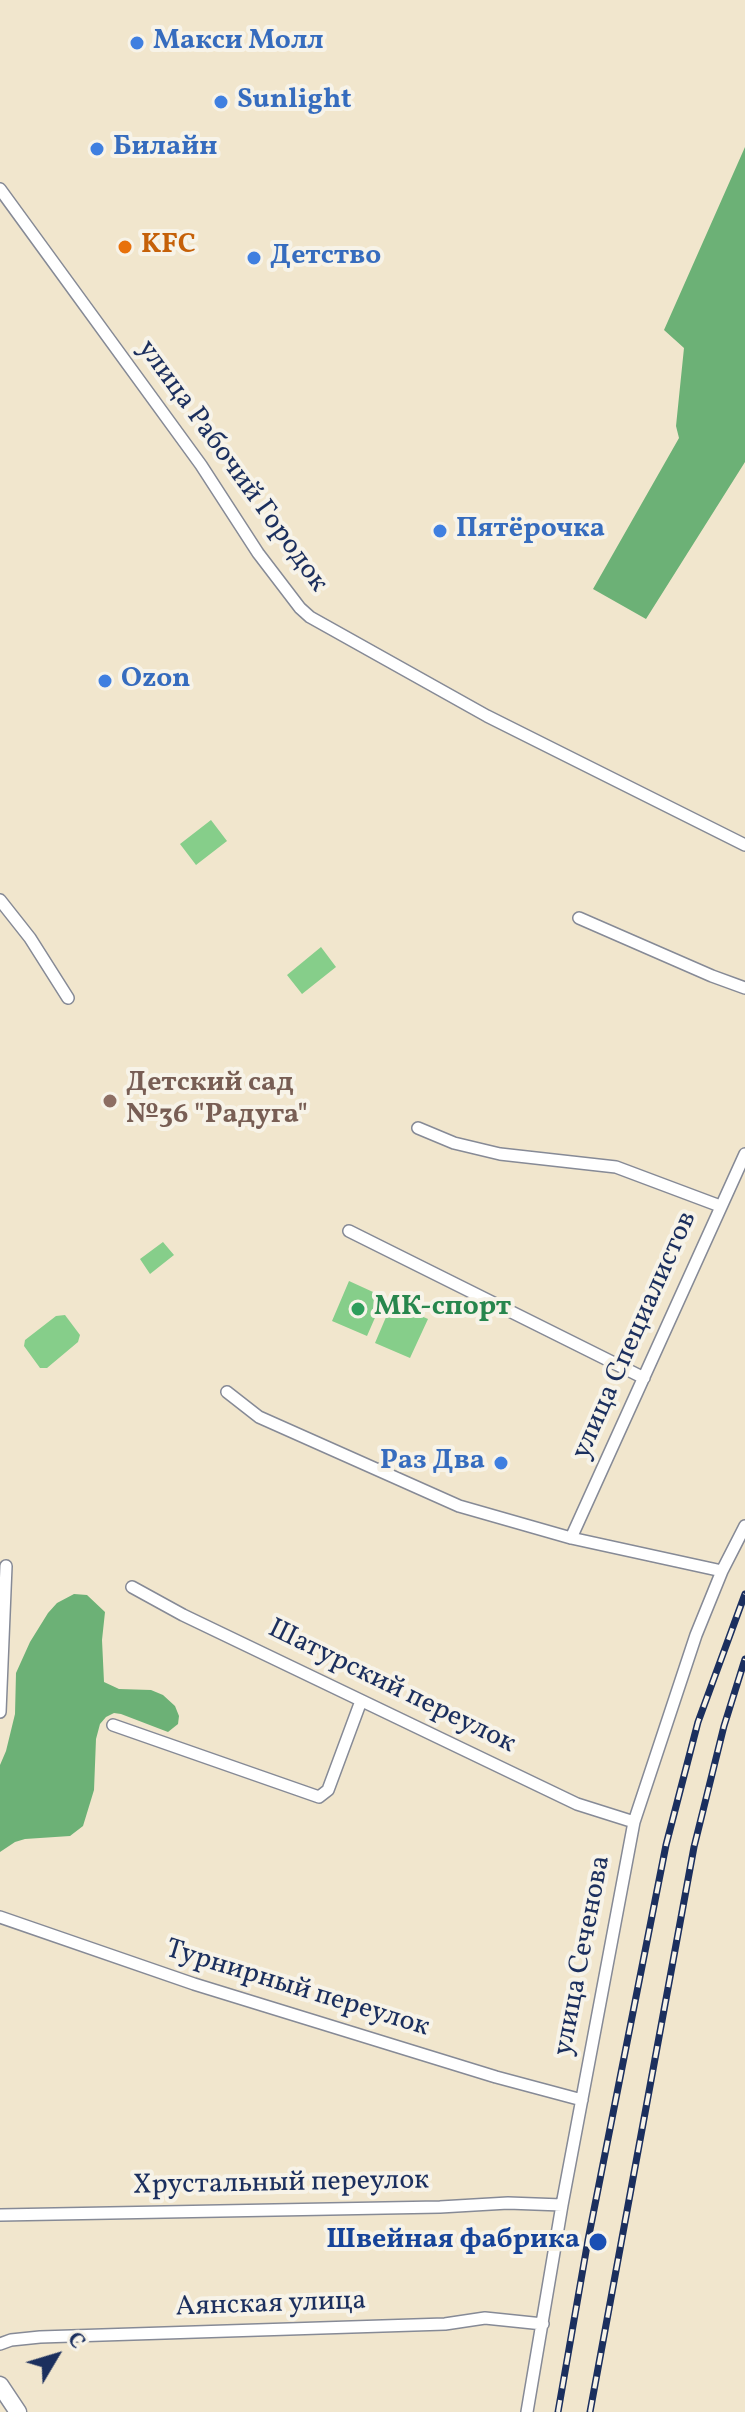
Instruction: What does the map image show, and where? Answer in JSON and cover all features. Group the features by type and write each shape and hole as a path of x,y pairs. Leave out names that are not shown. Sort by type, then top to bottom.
{"main road":[{"path":"0,2385 18,2412"}],"street":[{"name":"улица Рабочий Городок","path":"0,189 201,465 258,553 310,617 487,716 745,845"},
{"path":"0,900 30,938 68,998"},
{"path":"579,918 745,988"},
{"path":"418,1128 454,1143 500,1154 616,1167 720,1206"},
{"name":"улица Специалистов","path":"571,1538 745,1154"},
{"path":"349,1231 644,1378"},
{"path":"227,1392 259,1417 459,1506 571,1538 722,1571"},
{"name":"улица Сеченова","path":"527,2412 562,2205 634,1822 696,1635 722,1571 745,1526"},
{"path":"0,1712 6,1566"},
{"name":"Шатурский переулок","path":"132,1587 183,1615 577,1804 634,1822"},
{"path":"113,1725 168,1742 311,1797 319,1797 328,1790 361,1701"},
{"name":"Турнирный переулок","path":"0,1917 194,1984 496,2077 582,2100"},
{"name":"Хрустальный переулок","path":"0,2215 508,2203 562,2205"},
{"name":"Аянская улица","path":"0,2344 40,2337 445,2324 485,2318 543,2324"}],"green space":[{"path":"745,147 745,462 646,619 593,589 679,438 676,426 684,348 664,330"},
{"path":"211,820 227,841 196,865 180,844"},
{"path":"321,947 336,967 302,994 287,975"},
{"path":"163,1242 174,1255 150,1274 140,1259"},
{"name":"МК-спорт","path":"349,1281 384,1297 367,1336 332,1321"},
{"path":"392,1303 428,1319 410,1358 375,1343"},
{"path":"65,1315 80,1335 78,1342 47,1368 40,1368 24,1346 25,1340 56,1316"},
{"path":"74,1594 87,1595 105,1612 102,1640 104,1682 119,1689 151,1690 163,1695 175,1706 178,1724 168,1732 121,1714 106,1717 100,1724 96,1739 94,1790 83,1826 70,1836 25,1839 0,1852 0,1765 15,1714 16,1673 48,1613 57,1603"}],"railway":[{"path":"558,2412 588,2240 666,1845 698,1722 745,1594"},
{"path":"590,2412 694,1847 724,1726 745,1659"}],"place":[{"name":"Макси Молл","path":"137,43"},
{"name":"Sunlight","path":"221,102"},
{"name":"Билайн","path":"97,149"},
{"name":"KFC","path":"125,247"},
{"name":"Детство","path":"254,258"},
{"name":"Пятёрочка","path":"440,531"},
{"name":"Ozon","path":"105,681"},
{"name":"Детский сад №36 \"Радуга\"","path":"110,1101"},
{"name":"МК-спорт","path":"358,1309"},
{"name":"Раз Два","path":"501,1463"},
{"name":"Швейная фабрика","path":"598,2242"}]}
